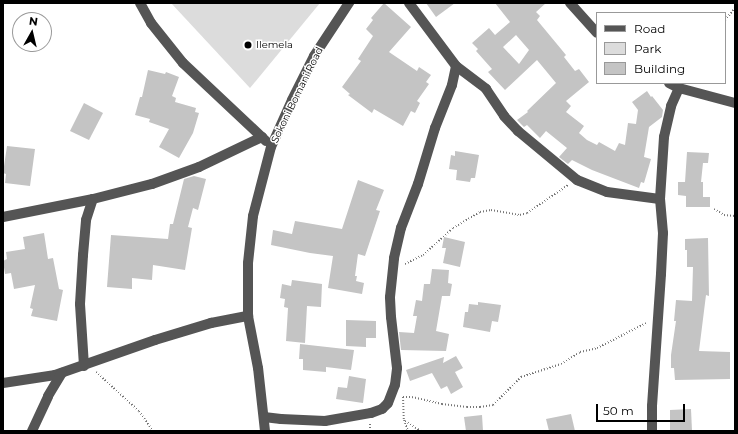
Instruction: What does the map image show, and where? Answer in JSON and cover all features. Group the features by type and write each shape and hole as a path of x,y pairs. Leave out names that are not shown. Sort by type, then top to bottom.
{"street":[{"path":"140,3 152,23 183,63 271,147"},
{"name":"Sokoni Bomani Road","path":"265,431 258,368 248,316 248,263 253,216 271,147 292,100 314,56 349,3"},
{"path":"409,3 456,66 486,89 504,116 523,135 577,180 607,192 660,199"},
{"path":"570,3 596,32"},
{"path":"264,417 325,420 371,412 382,409 392,394 397,368 391,317 392,278 401,228 418,184 435,128 452,85 456,66"},
{"path":"671,84 679,88 735,103"},
{"path":"652,431 652,406 663,233 660,199 664,137 669,113 679,88"},
{"path":"3,217 93,199 152,184 199,167 262,138"},
{"path":"86,365 80,304 86,220 93,199"},
{"path":"73,203 86,220"},
{"path":"3,383 62,373 155,340 211,323 248,316"},
{"path":"32,431 48,396 62,373"}],"path":[{"path":"726,19 735,8"},
{"path":"392,278 408,262 423,255 453,228 480,212 491,210 520,215 527,213 577,180"},
{"path":"714,209 724,215 735,216"},
{"path":"403,397 412,397 442,404 467,407 493,405 520,377 561,364 580,352 597,348 634,330 658,316"},
{"path":"86,365 94,370 139,411 153,431"},
{"path":"402,391 404,420 408,431"},
{"path":"404,420 421,431"}],"green space":[{"name":"Ilemela","path":"171,3 320,3 250,88"}],"building":[{"path":"384,3 411,27 389,52 417,71 419,67 431,75 426,82 429,84 417,101 420,103 415,113 411,111 403,126 374,109 372,113 348,95 350,94 342,87 361,61 358,59 373,36 366,29 373,20 371,18"},
{"path":"426,3 455,3 436,17"},
{"path":"495,3 546,3 536,12 540,16 537,20 566,55 564,57 575,71 579,69 589,82 566,101 571,106 566,112 584,126 579,133 587,140 597,145 599,142 615,151 619,143 625,145 628,123 636,124 638,110 632,102 647,91 663,110 662,117 649,127 644,157 651,159 644,183 641,182 639,188 592,170 572,160 568,164 559,157 567,148 546,131 540,138 527,125 524,127 517,120 528,112 527,111 556,83 537,60 505,90 488,72 492,69 476,51 478,49 472,43 489,28 495,35 510,22","holes":["516,35 529,50 519,64 503,47"]},
{"path":"148,70 165,74 166,72 179,77 172,96 176,98 175,102 196,108 195,112 199,113 193,133 179,158 159,147 169,129 149,122 150,119 135,115 140,97 142,97"},
{"path":"84,103 103,113 89,140 70,131"},
{"path":"7,146 35,149 30,186 5,183 6,174 3,173"},
{"path":"455,151 479,155 475,178 471,178 470,182 456,180 457,170 449,169 451,155 455,156"},
{"path":"687,152 709,153 708,163 703,163 701,182 703,182 703,197 710,197 710,207 686,207 686,196 678,195 678,182 685,182"},
{"path":"194,176 206,179 198,210 193,208 188,227 192,228 185,270 153,265 152,280 132,278 132,289 107,287 111,235 168,239 170,224 173,224 184,179"},
{"path":"358,180 384,190 376,210 380,211 365,256 358,254 355,276 357,276 356,281 364,283 362,294 328,288 333,256 271,245 273,230 292,234 295,221 342,229"},
{"path":"44,233 48,259 53,258 59,289 63,290 57,321 31,316 33,309 30,308 35,285 14,289 11,273 5,274 3,261 7,259 6,252 25,249 23,237"},
{"path":"444,237 465,242 460,267 443,263 446,248 442,248"},
{"path":"708,238 709,296 706,295 699,351 730,352 730,379 675,380 674,368 671,368 671,355 676,321 674,321 676,300 692,301 693,267 687,267 687,250 685,250 685,239"},
{"path":"432,269 449,270 448,283 452,284 450,296 442,296 436,331 449,334 446,351 401,350 399,332 414,333 417,316 413,316 416,300 422,301 424,284 430,284"},
{"path":"292,280 322,284 321,307 307,306 305,343 286,341 288,308 284,307 285,299 280,298 282,284 291,286"},
{"path":"478,302 501,305 498,322 492,321 490,332 463,327 465,312 468,312 469,304 478,305"},
{"path":"346,320 376,321 376,338 366,338 366,347 346,346"},
{"path":"300,344 354,350 351,370 326,367 326,372 303,370 303,359 299,359"},
{"path":"456,356 463,368 455,372 463,387 451,394 447,386 441,389 432,373 410,381 406,370 444,357 443,363"},
{"path":"349,376 366,379 363,403 336,399 338,387 347,388"},
{"path":"691,409 692,431 670,431 670,410"},
{"path":"571,414 575,431 549,431 546,419"},
{"path":"482,415 483,431 466,431 464,417"}],"place":[{"name":"Ilemela","path":"248,45"}]}
